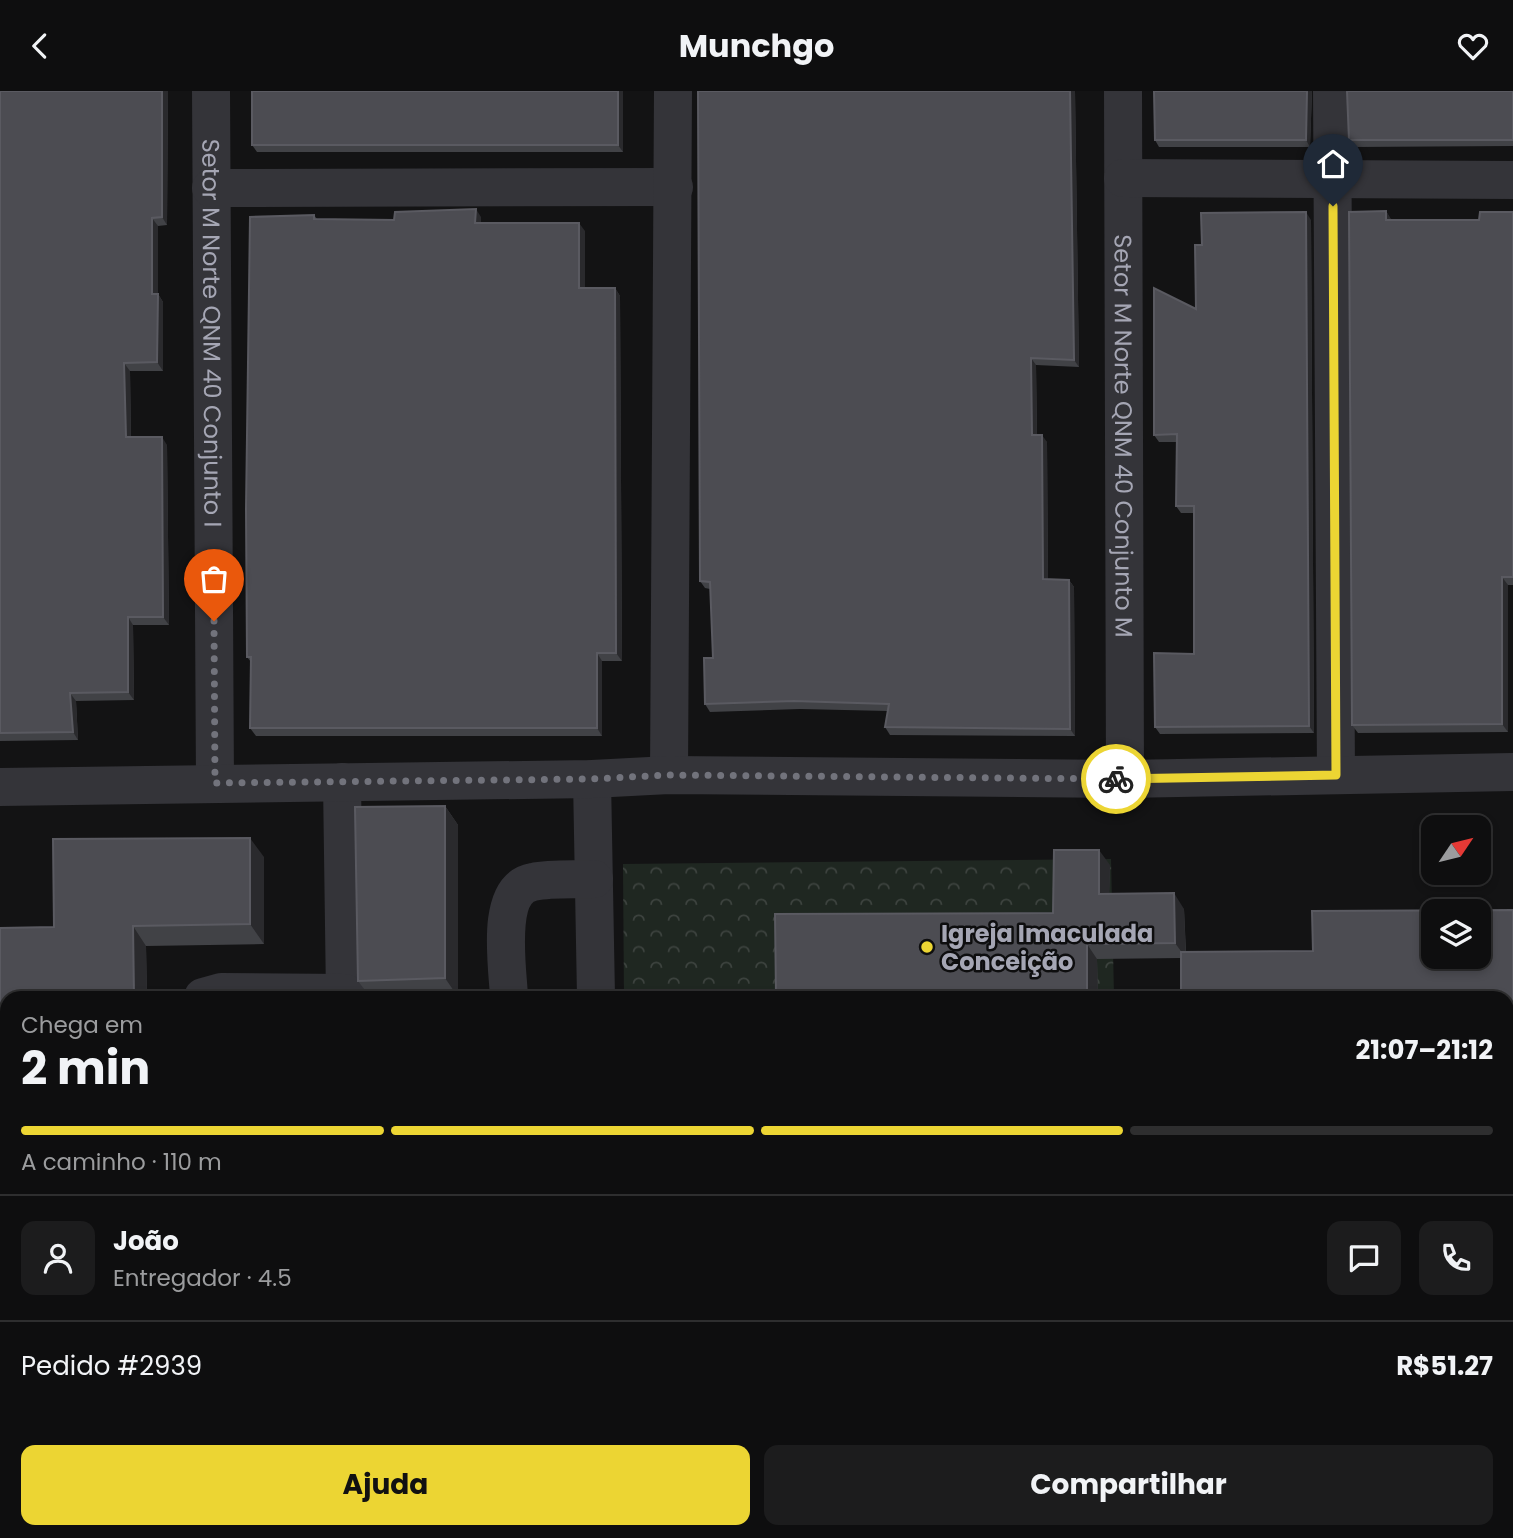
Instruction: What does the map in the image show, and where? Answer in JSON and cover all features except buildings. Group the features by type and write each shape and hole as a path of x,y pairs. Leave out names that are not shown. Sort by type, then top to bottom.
{"street":[{"name":"Setor M Norte QNM 40 Conjunto I","path":"211,91 215,783"},
{"path":"668,775 673,91"},
{"name":"Setor M Norte QNM 40 Conjunto M","path":"1123,91 1125,779"},
{"path":"1332,91 1336,775"},
{"path":"1123,178 1513,180"},
{"path":"211,188 674,187"},
{"path":"0,787 592,779 668,775 1125,779 1513,772"},
{"path":"592,779 596,991"},
{"path":"342,782 345,991"},
{"path":"509,991 506,917 516,893 530,882 594,879"}],"green space":[{"path":"1111,859 1114,991 624,991 623,864"}],"way so far":[{"path":"214,621 215,783 592,779 668,775 1116,779"}],"place":[{"name":"Igreja Imaculada Conceição","path":"927,947"}],"route":[{"path":"1116,779 1336,775 1333,206"}]}
